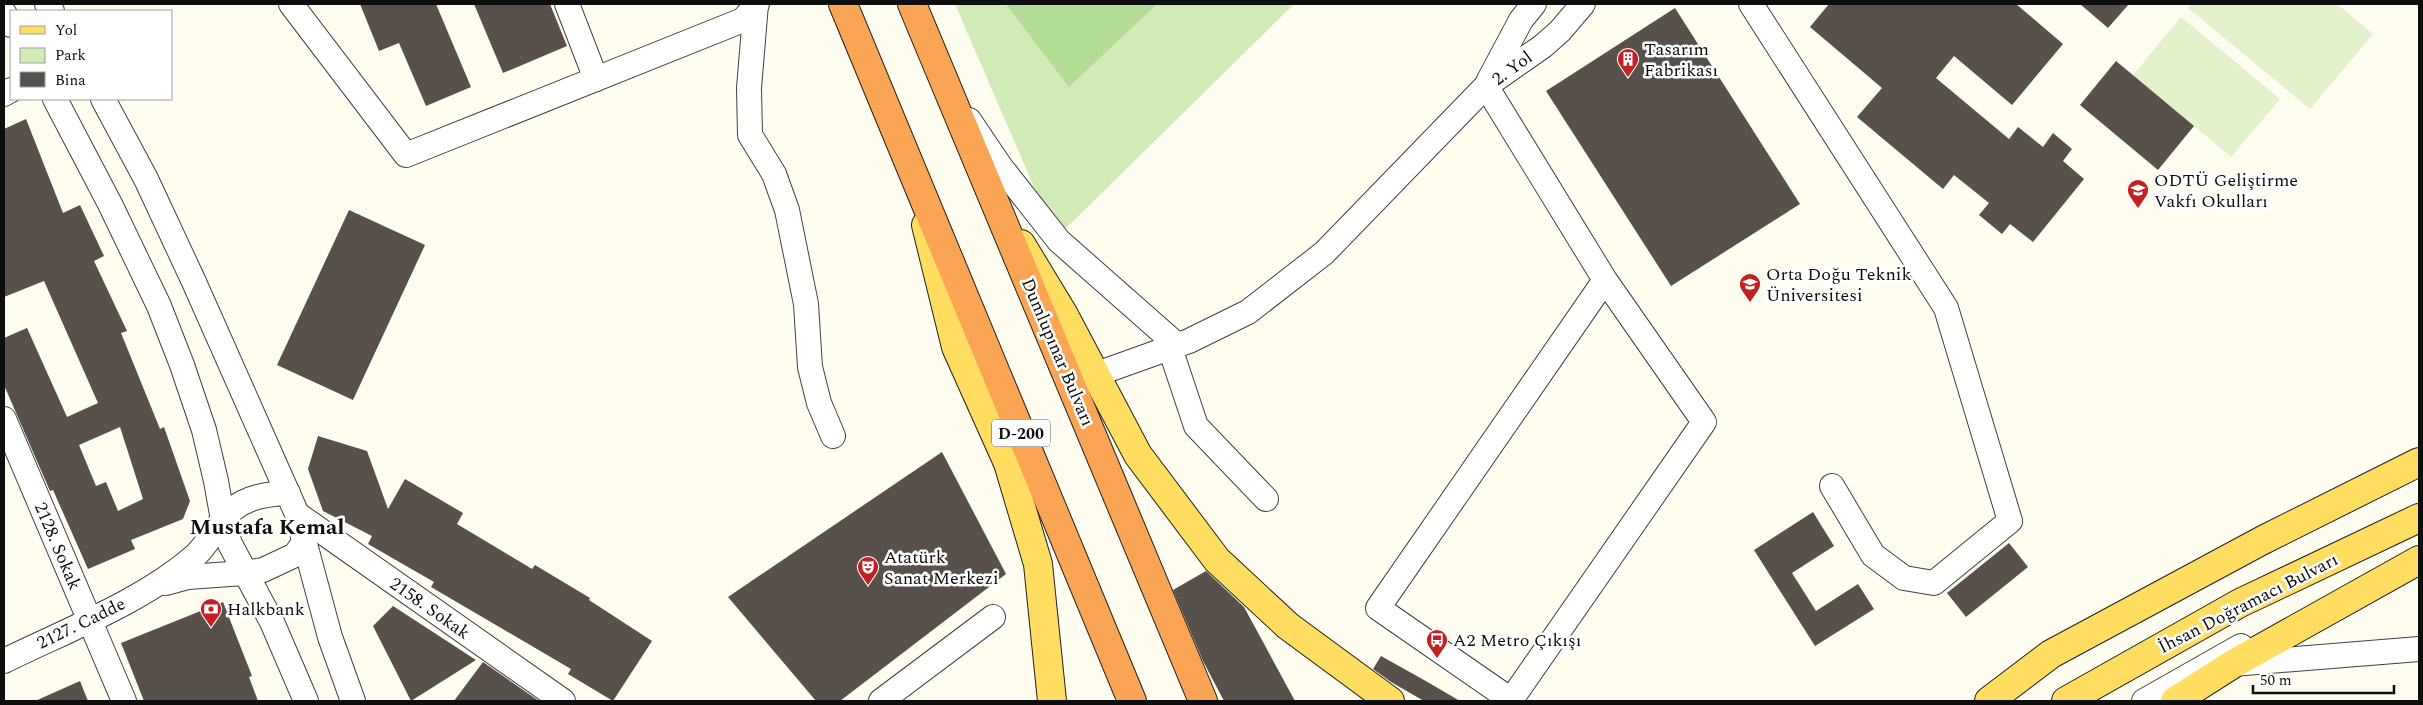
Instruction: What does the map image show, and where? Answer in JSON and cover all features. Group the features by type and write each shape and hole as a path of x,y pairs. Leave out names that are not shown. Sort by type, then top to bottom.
{"highway":[{"name":"D-200","path":"843,4 1132,701"},
{"name":"Dumlupınar Bulvarı","path":"912,4 1204,701"}],"main road":[{"path":"911,166 956,346 1008,463 1038,564 1052,701"},
{"path":"994,199 1064,315 1094,376 1138,455 1217,560 1288,626 1390,701"},
{"path":"1972,701 2051,654 2263,540 2419,462"},
{"path":"2263,540 2419,472"},
{"name":"İhsan Doğramacı Bulvarı","path":"2077,699 2240,603 2419,518"},
{"path":"2175,701 2233,664 2416,568"},
{"path":"1989,701 2051,654"}],"street":[{"path":"291,4 406,155 743,20 756,4"},
{"path":"567,4 596,79"},
{"path":"756,4 749,88 750,135 774,174 787,210 806,304 810,368 819,403 833,436"},
{"name":"2. Yol","path":"1486,86 1521,20 1534,4"},
{"name":"2. Yol","path":"1486,86 1543,46 1583,4"},
{"path":"1751,4 1946,308 2010,521 1934,583 1904,578 1873,555 1832,486"},
{"path":"1094,376 1174,347 1248,312 1324,253 1486,86 1605,280 1704,422 1511,700 1378,608 1605,280"},
{"path":"949,92 1000,166 1059,241 1174,347 1196,426 1266,499"},
{"path":"56,100 110,204 162,314 204,430 230,544 272,622 306,701"},
{"path":"104,100 154,196 292,504 305,541 314,584 330,638 353,701"},
{"name":"2128. Sokak","path":"4,419 124,701"},
{"path":"223,520 232,510 249,499 270,494 292,504"},
{"name":"2158. Sokak","path":"292,504 563,701"},
{"name":"2127. Cadde","path":"158,585 198,552 223,520"},
{"path":"244,573 275,566 285,561 295,555 305,541"},
{"path":"2144,701 2204,665 2378,574 2416,568"},
{"name":"2127. Cadde","path":"4,661 158,585 188,577 244,573"},
{"path":"881,701 993,617"},
{"path":"2233,664 2419,649"}],"green space":[{"path":"955,4 1294,4 1056,238"},
{"path":"1006,4 1157,4 1069,87"},
{"path":"2192,4 2337,4 2373,34 2310,109 2188,8"},
{"path":"2181,17 2280,99 2231,157 2133,75"}],"building":[{"path":"360,4 436,4 471,87 426,106 399,43 379,51"},
{"path":"474,4 550,4 567,46 503,73"},
{"path":"1829,4 2016,4 2063,44 2012,105 1954,56 1936,78 2009,139 2018,127 2043,147 2053,133 2072,149 2063,161 2084,179 2033,242 2010,224 2002,234 1979,215 1989,203 1954,175 1943,189 1857,117 1882,88 1810,27"},
{"path":"2080,4 2129,4 2108,28"},
{"path":"1675,8 1800,204 1671,286 1546,91"},
{"path":"2116,61 2194,126 2158,170 2080,105"},
{"path":"26,119 63,213 80,205 104,256 94,261 127,331 121,333 160,429 164,427 190,501 183,519 131,540 135,549 88,569 53,490 50,491 4,385 4,338 27,328 67,417 98,403 44,281 4,297 4,129","holes":["120,427 143,499 118,511 106,482 96,486 79,445"]},
{"path":"349,210 425,245 353,400 277,365"},
{"path":"318,436 367,451 388,509 405,479 463,513 457,524 532,569 535,565 590,598 589,600 652,641 613,701 568,674 571,669 431,587 434,582 368,544 372,536 323,511 308,469"},
{"name":"Atatürk Sanat Merkezi","path":"942,452 1006,574 840,701 816,701 728,597"},
{"path":"1813,512 1834,546 1792,573 1816,611 1858,584 1874,609 1815,646 1754,550"},
{"path":"2009,543 2028,567 1966,617 1947,593"},
{"path":"1206,571 1244,607 1295,701 1224,701 1203,661 1173,590"},
{"path":"223,602 252,676 249,677 258,701 144,701 121,643"},
{"path":"393,606 476,660 411,701 373,626"},
{"path":"1381,656 1460,701 1424,701 1373,669"},
{"path":"483,662 539,701 454,701"},
{"path":"80,681 88,701 35,701"}],"place":[{"name":"Tasarım Fabrikası","path":"1628,78"},
{"name":"ODTÜ Geliştirme Vakfı Okulları","path":"2138,209"},
{"name":"Orta Doğu Teknik Üniversitesi","path":"1750,303"},
{"name":"Atatürk Sanat Merkezi","path":"868,586"},
{"name":"Halkbank","path":"211,628"},
{"name":"A2 Metro Çıkışı","path":"1437,659"}],"district":[{"name":"Mustafa Kemal","path":"267,526"}]}
